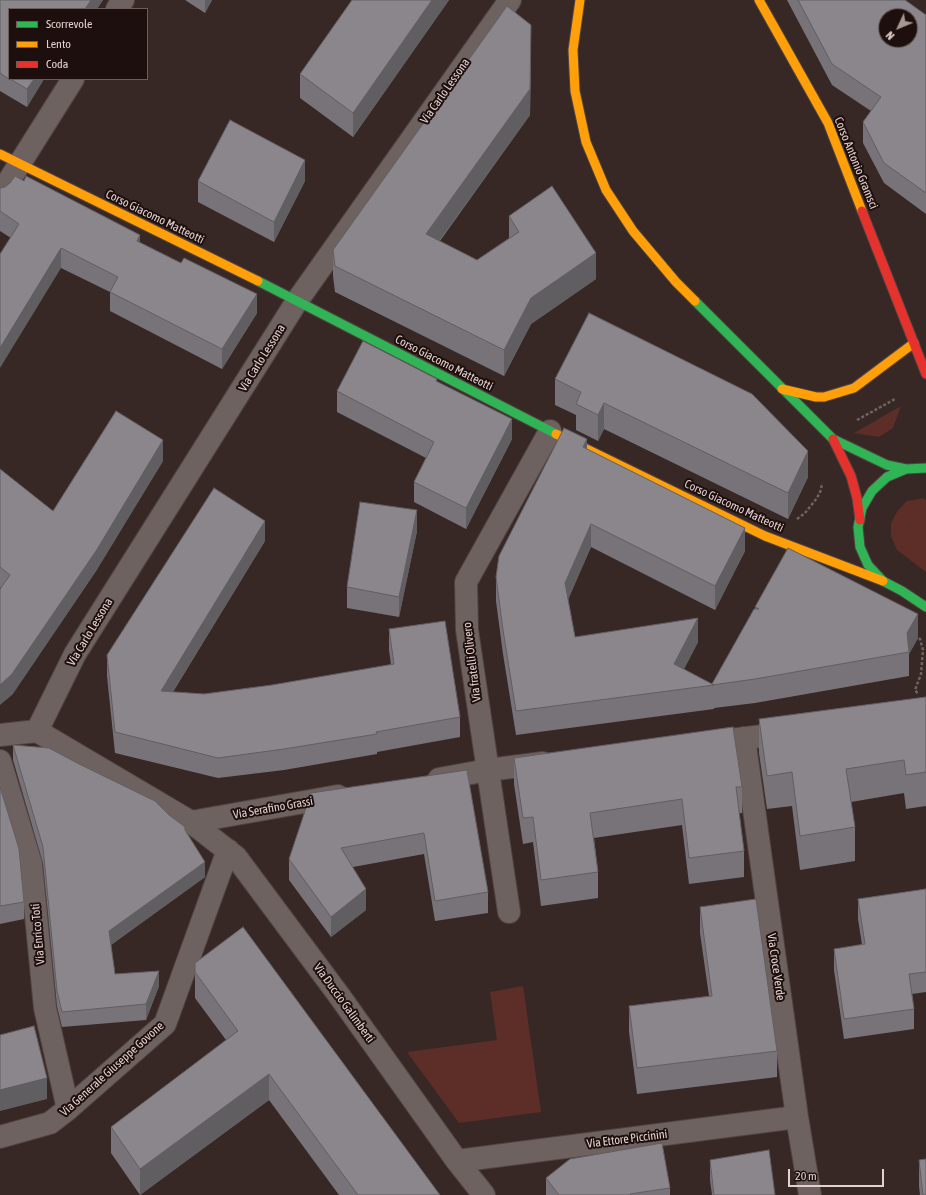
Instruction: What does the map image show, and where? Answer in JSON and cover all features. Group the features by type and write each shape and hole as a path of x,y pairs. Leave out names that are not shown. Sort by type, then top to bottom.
{"main road":[{"path":"580,0 573,50 575,91 586,142 606,190 633,231 676,282 833,439 881,462 906,470"},
{"name":"Corso Antonio Gramsci","path":"760,0 828,123 926,374"},
{"name":"Corso Giacomo Matteotti","path":"0,154 297,301 550,431 765,536 883,581"},
{"path":"782,389 816,397 854,388 914,343"},
{"path":"833,439 851,476 857,498 860,520"},
{"path":"926,468 906,470 887,477 872,491 862,508 858,527 860,547 868,565 883,581 926,607"}],"street":[{"name":"Via Carlo Lessona","path":"37,731 75,654 297,301 510,0"},
{"path":"0,195 72,80"},
{"name":"Via fratelli Olivero","path":"509,912 467,630 466,582 550,431"},
{"path":"0,735 37,731 191,822"},
{"path":"690,745 807,731"},
{"name":"Via Croce Verde","path":"744,738 797,1118 810,1195"},
{"path":"418,782 488,770 566,760"},
{"name":"Via Enrico Toti","path":"0,761 31,864 45,1008 68,1109"},
{"name":"Via Serafino Grassi","path":"191,822 357,793"},
{"name":"Via Duccio Galimberti","path":"191,822 236,857 338,994 457,1161 484,1195"},
{"name":"Via Generale Giuseppe Govone","path":"0,1138 50,1123 165,1024 228,850"},
{"name":"Via Ettore Piccinini","path":"457,1161 797,1118"}],"path":[{"path":"794,521 806,513 817,498 821,490 822,481"},
{"path":"914,634 920,639 923,650 921,674 915,690 918,694"}],"shaded area":[{"path":"901,406 893,428 879,437 854,433"},
{"path":"923,498 926,500 926,572 897,550 891,536 891,523 898,510 907,501"},
{"path":"523,986 541,1112 459,1123 407,1052 497,1040 490,992"}],"building":[{"path":"0,0 91,0 86,8 8,8 8,78 0,73"},
{"path":"352,0 432,0 353,113 300,74"},
{"path":"798,0 905,0 916,8 878,8 878,48 918,48 918,9 926,15 926,193 884,163 863,122 881,97 832,64"},
{"path":"507,6 531,25 530,89 426,234 477,260 519,232 509,216 552,186 596,253 531,298 504,350 335,266 333,250"},
{"path":"12,80 33,80 27,89"},
{"path":"230,120 305,160 274,222 198,181"},
{"path":"15,176 24,181 26,176 140,235 137,241 181,263 184,258 257,294 222,349 110,292 118,277 61,248 0,348 0,254 19,224 0,211 0,188 5,187 10,183"},
{"path":"589,313 752,394 808,451 788,493 604,403 598,415 576,404 581,392 555,379"},
{"path":"363,341 437,379 436,381 512,419 466,508 414,482 434,442 337,391"},
{"path":"116,411 163,440 96,551 12,674 0,685 0,589 10,575 0,567 0,469 53,511"},
{"path":"564,428 587,439 583,447 745,528 715,586 591,524 565,583 575,637 698,618 674,664 712,684 754,609 759,609 755,607 788,548 918,614 907,633 909,652 755,679 516,711 496,577 499,556"},
{"path":"214,488 265,521 161,691 204,694 272,685 394,664 389,629 445,621 460,717 376,732 377,734 218,758 115,732 107,655"},
{"path":"360,502 417,510 399,597 347,587"},
{"path":"926,697 926,772 906,775 904,760 846,769 855,827 800,836 792,772 767,776 759,719"},
{"path":"733,727 742,787 736,787 744,851 689,858 682,799 590,813 598,872 541,880 533,817 523,818 514,758"},
{"path":"13,745 49,748 155,801 169,815 185,827 185,830 205,862 109,931 115,974 159,971 146,1004 62,1012 57,991 43,847"},
{"path":"467,770 488,892 435,901 424,833 341,848 366,889 331,917 289,859 311,793"},
{"path":"0,787 19,849 24,902 0,906"},
{"path":"926,889 926,972 909,974 914,1009 844,1019 834,949 865,944 858,899"},
{"path":"756,899 777,1051 637,1068 629,1006 712,996 700,907"},
{"path":"243,927 440,1195 358,1195 269,1074 140,1169 111,1127 238,1031 195,972 195,963"},
{"path":"34,1026 47,1078 0,1090 0,1035"},
{"path":"662,1143 670,1188 630,1194 631,1195 559,1195 546,1178 570,1159"},
{"path":"769,1150 775,1195 714,1195 710,1160"},
{"path":"926,1159 926,1195 923,1195 919,1160"}],"traffic: fast":[{"path":"258,281 556,434"},
{"path":"695,301 833,439 887,465 906,469"},
{"path":"926,468 906,469 887,477 872,491 862,508 858,527 860,547 868,565 883,581 902,591 926,607"}],"traffic: slow":[{"path":"580,0 573,50 575,91 586,142 606,190 633,231 676,282 695,301"},
{"path":"759,0 828,123 862,211"},
{"path":"0,154 258,281"},
{"path":"782,389 816,397 824,397 854,388 914,343"},
{"path":"556,434 765,536 883,581"}],"traffic: jam":[{"path":"862,211 926,374"},
{"path":"833,439 851,476 857,498 860,520"}]}
